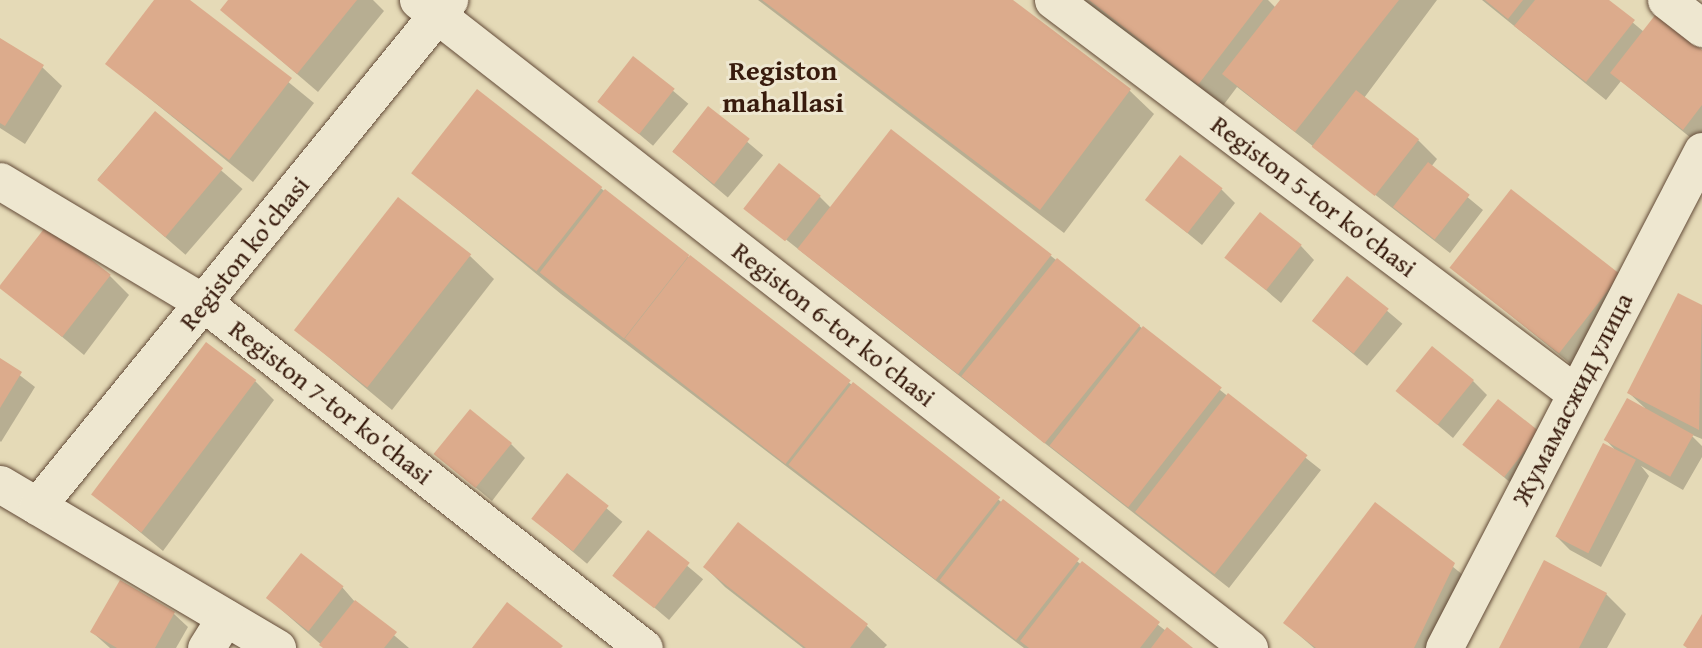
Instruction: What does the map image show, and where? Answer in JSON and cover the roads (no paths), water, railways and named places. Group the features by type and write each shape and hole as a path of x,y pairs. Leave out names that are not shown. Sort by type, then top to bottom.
{"street":[{"name":"Registon 5-tor ko'chasi","path":"1053,0 1575,393"},
{"path":"1666,0 1702,28"},
{"name":"Registon ko'chasi","path":"37,506 204,303 435,5"},
{"name":"Registon 6-tor ko'chasi","path":"435,5 1249,648"},
{"name":"Жумамасжид улица","path":"1444,648 1702,151"},
{"name":"Registon 7-tor ko'chasi","path":"0,181 204,303 644,648"},
{"path":"0,484 277,648"},
{"path":"206,648 225,617"}],"district":[{"name":"Registon mahallasi","path":"783,86"}]}
